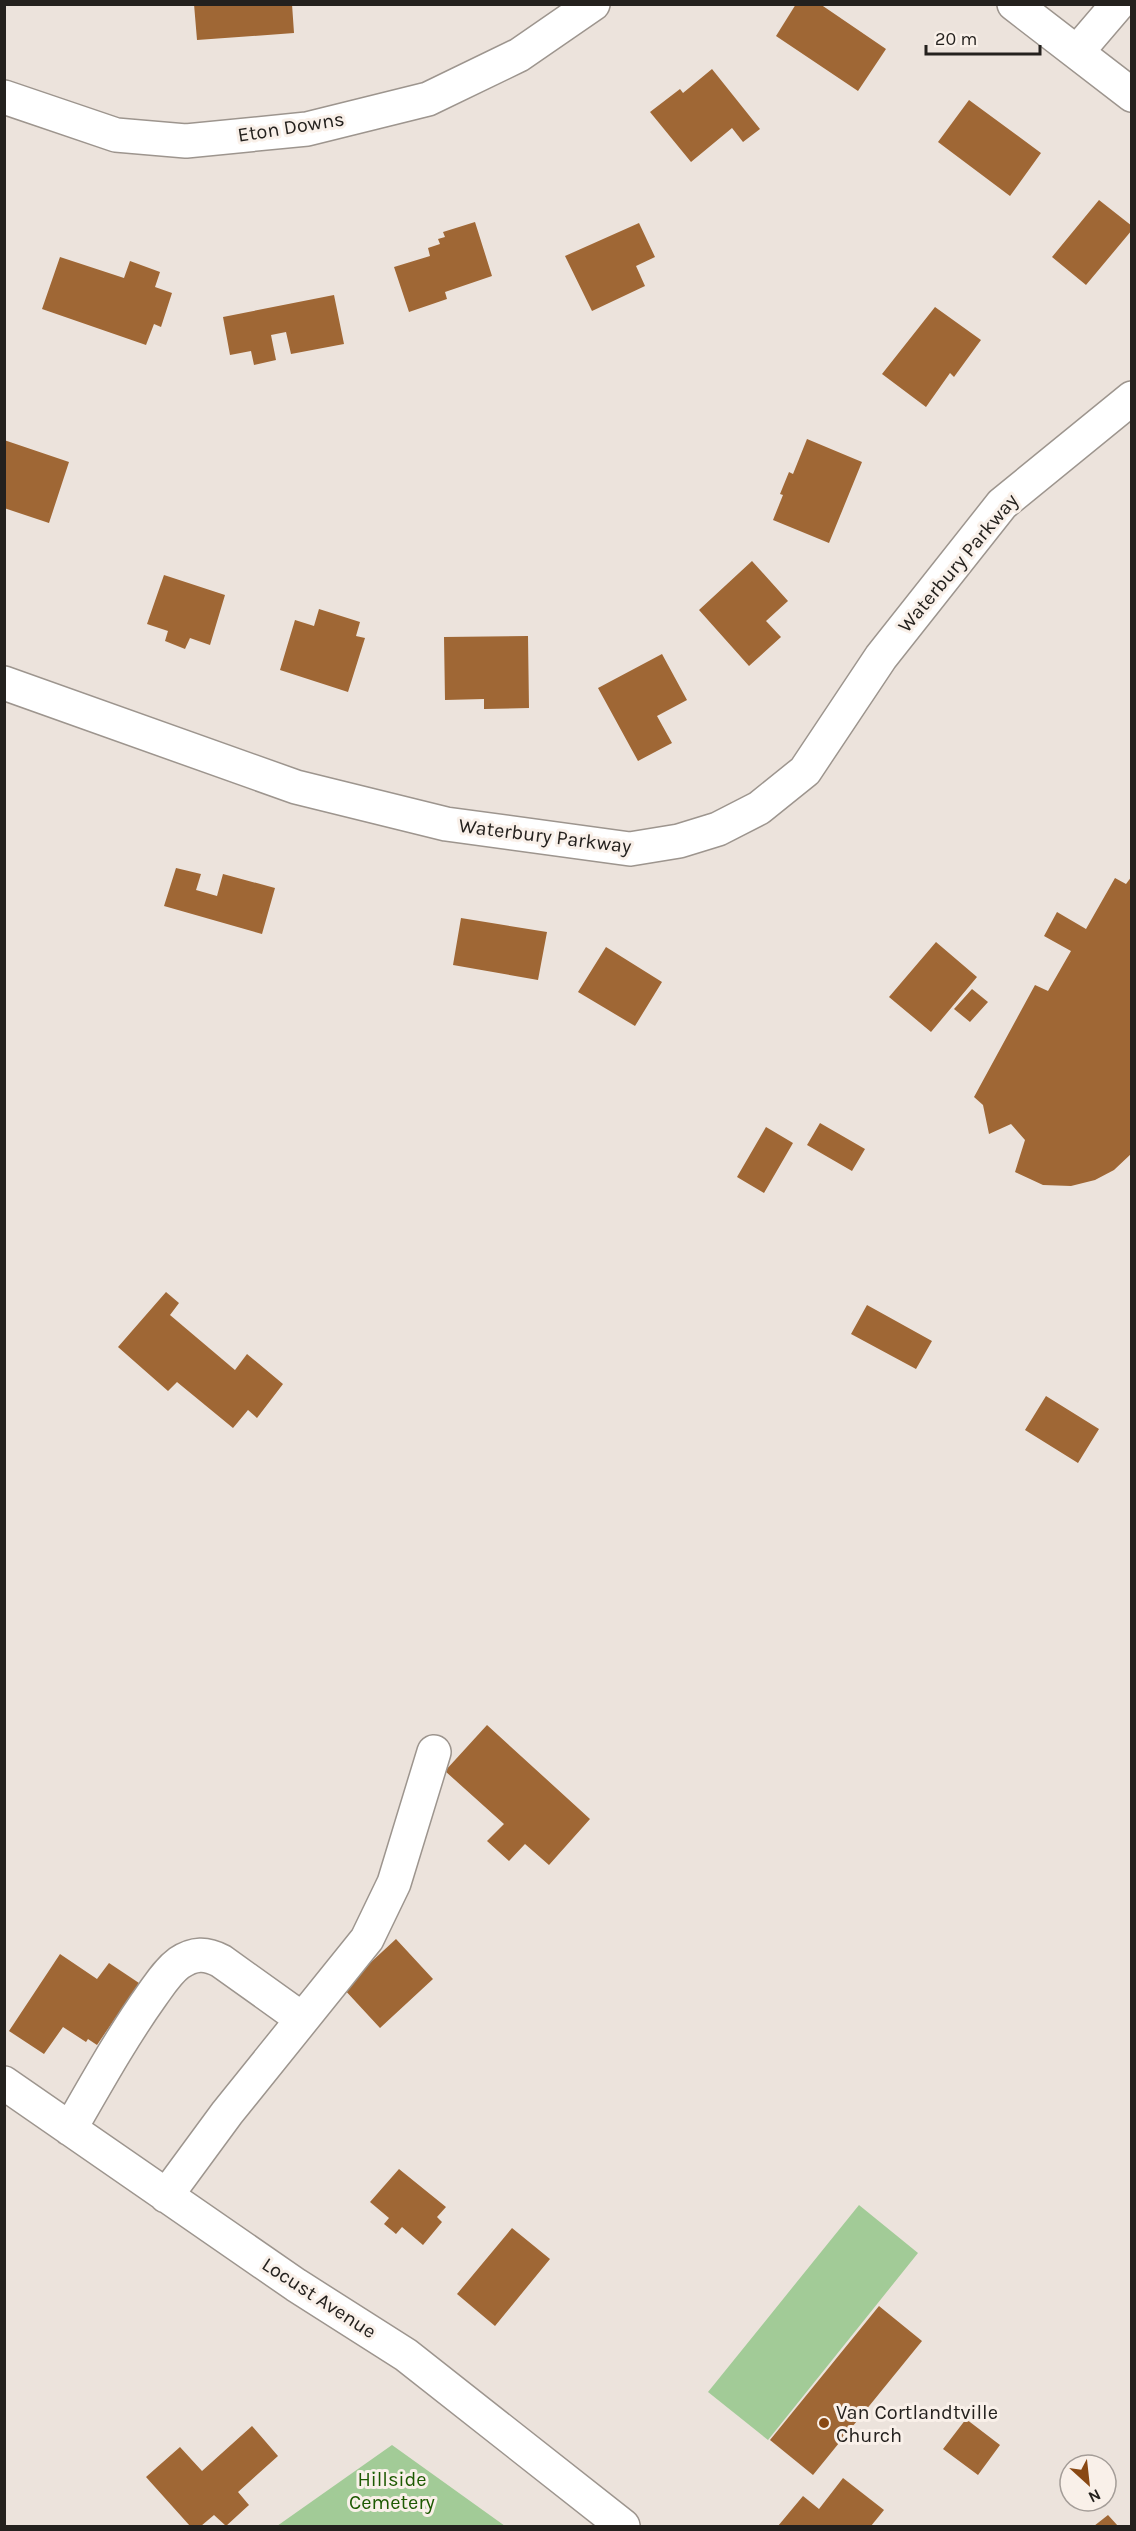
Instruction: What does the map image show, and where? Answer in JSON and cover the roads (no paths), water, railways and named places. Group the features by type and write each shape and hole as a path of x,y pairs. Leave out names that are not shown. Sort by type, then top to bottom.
{"street":[{"name":"Eton Downs","path":"4,98 116,135 186,141 307,129 428,99 519,54 593,4"},
{"path":"1014,4 1131,95"},
{"path":"1077,52 1118,4"},
{"name":"Waterbury Parkway","path":"4,683 296,787 446,824 630,849 679,841 718,830 759,808 805,771 880,657 1002,504 1131,398"},
{"path":"166,2196 302,2019 367,1939 394,1883 434,1752"},
{"path":"69,2129 141,2010 164,1978 177,1964 190,1957 207,1953 302,2019"},
{"name":"Locust Avenue","path":"4,2083 296,2285 406,2355 623,2526"}],"place":[{"name":"Van Cortlandtville Church","path":"824,2423"}],"park label":[{"name":"Hillside Cemetery","path":"392,2490"}]}
